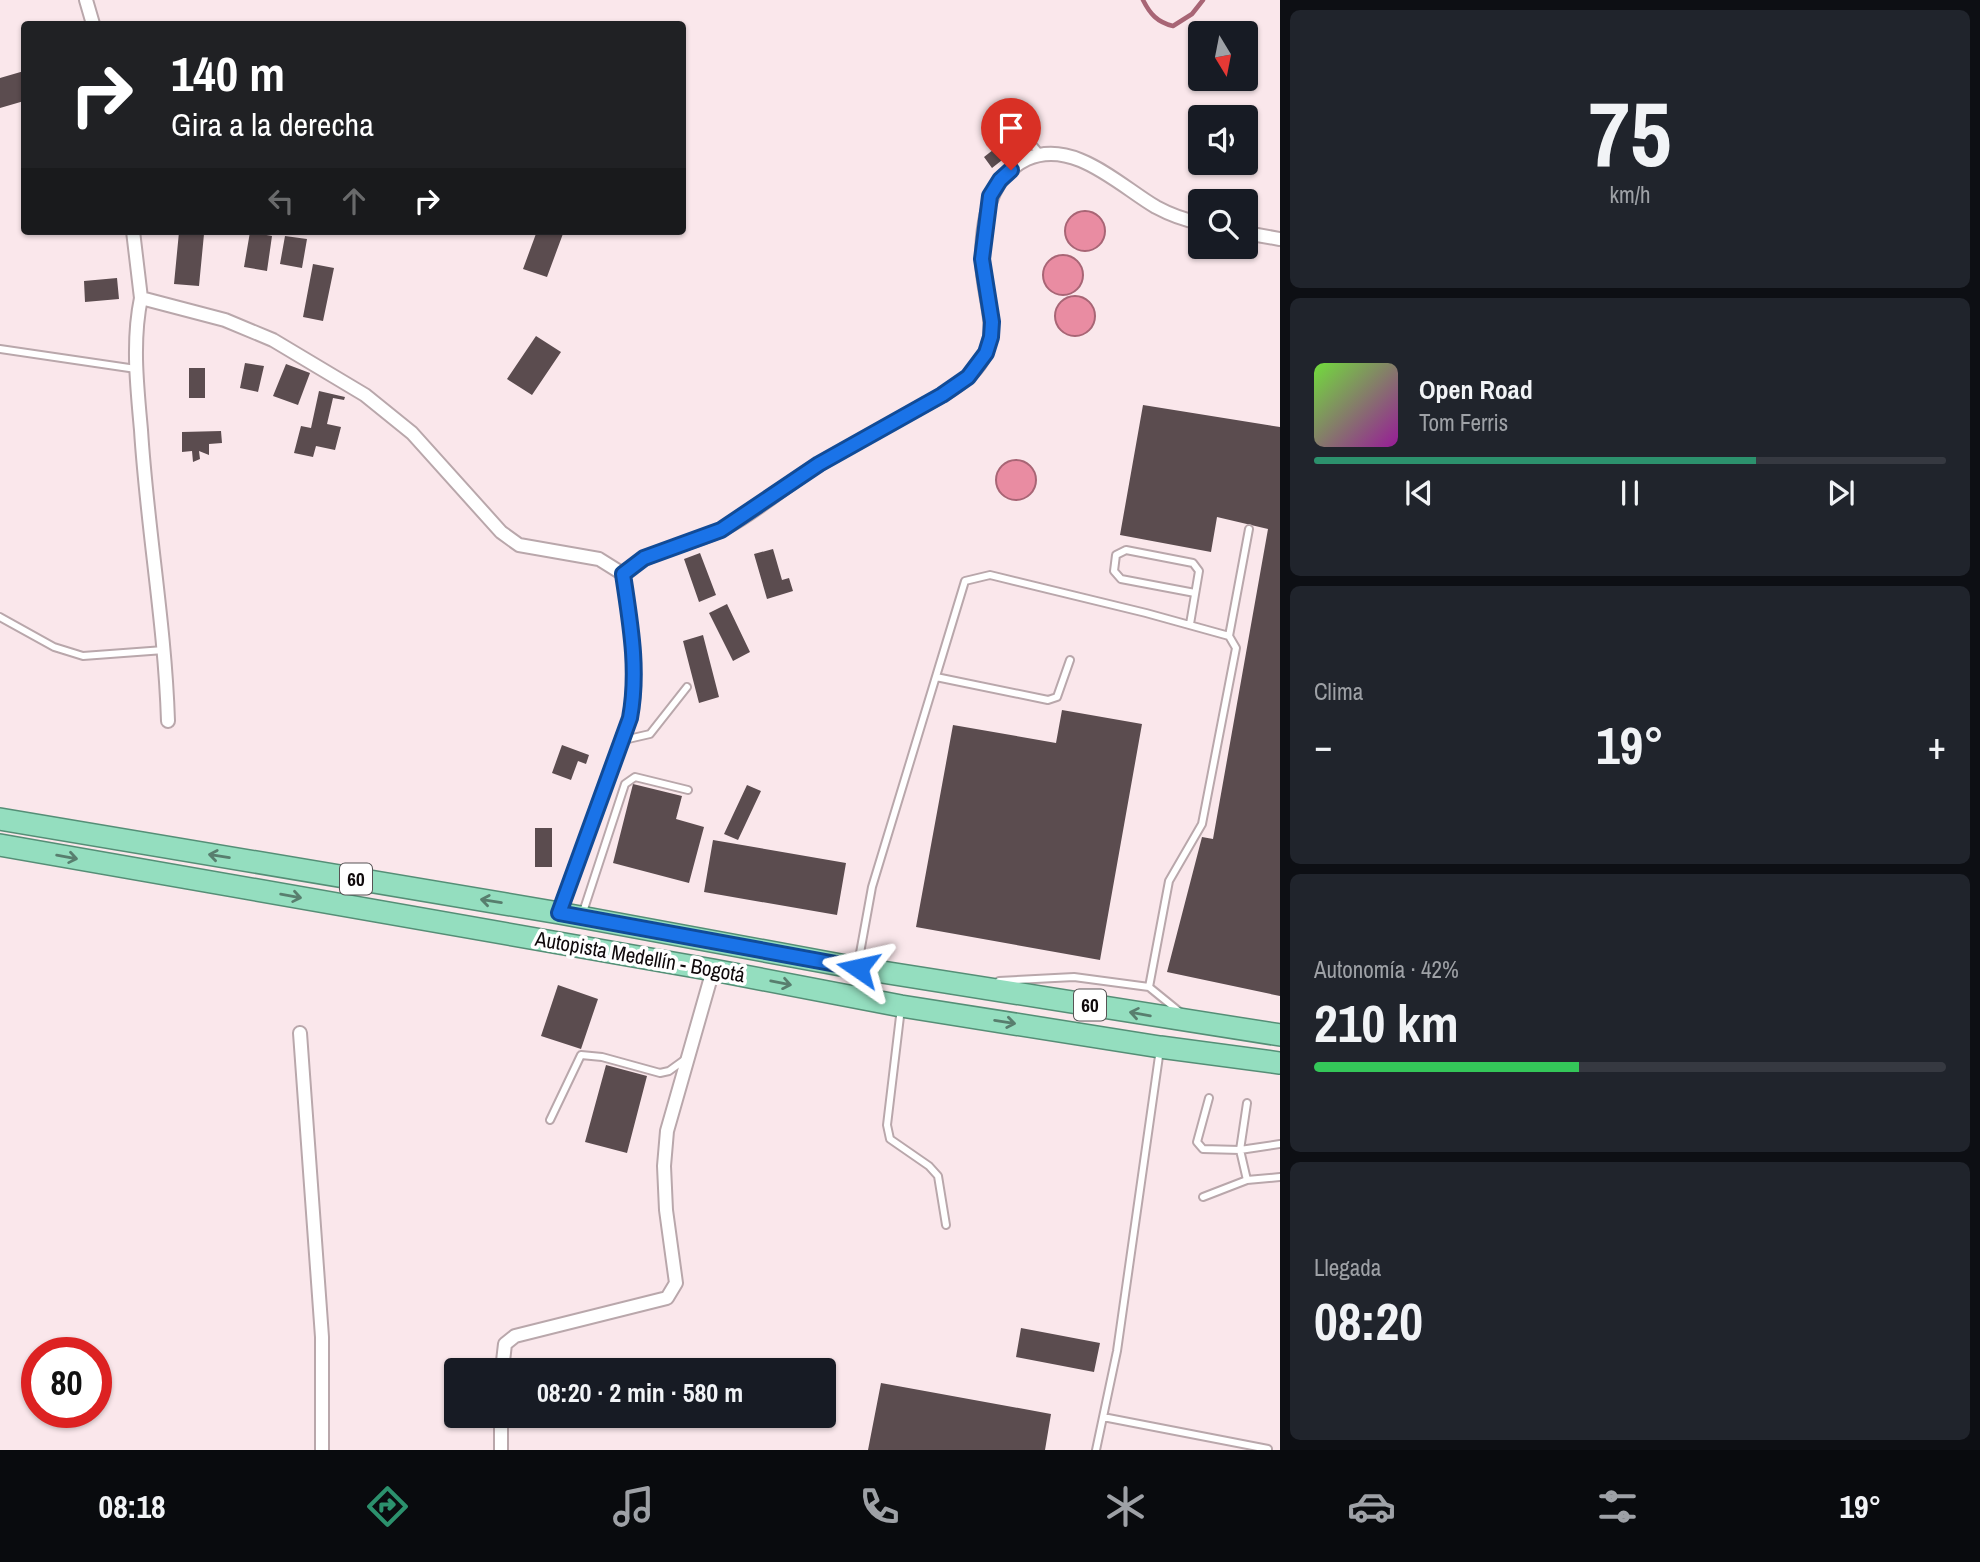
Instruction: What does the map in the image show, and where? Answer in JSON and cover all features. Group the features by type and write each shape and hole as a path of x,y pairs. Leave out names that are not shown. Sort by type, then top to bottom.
{"highway":[{"name":"Autopista Medellín - Bogotá","path":"0,819 559,913 858,968 1280,1035"},
{"name":"Autopista Medellín - Bogotá","path":"0,845 713,970 901,1006 1280,1063"}],"street":[{"path":"86,0 92,21"},
{"path":"623,574 644,558 721,530 819,464 942,395 968,377 986,353 991,337 992,322 982,259 990,196 1000,180 1027,159 1041,155 1072,157 1088,163 1158,208 1188,219"},
{"path":"133,235 141,298 136,321 136,369 145,492 164,650 168,721"},
{"path":"1258,235 1280,239"},
{"path":"141,298 225,320 273,340 365,394 403,426 501,532 519,545 598,559 623,574"},
{"path":"559,913 624,740 635,690 633,645 623,574"},
{"path":"503,1358 505,1345 515,1336 667,1298 674,1290 676,1283 666,1210 664,1166 667,1130 713,970"},
{"path":"300,1033 322,1337 322,1450"},
{"path":"501,1428 501,1450"}],"lane":[{"path":"1014,122 1041,155"},
{"path":"0,349 136,369"},
{"path":"1149,987 1169,881 1202,824 1236,648 1229,636 1249,529"},
{"path":"1191,624 1199,571 1194,562 1126,550 1116,555 1114,570 1121,579 1195,593"},
{"path":"858,968 872,887 965,581 990,575 1191,624 1229,636"},
{"path":"0,617 54,647 83,656 164,650"},
{"path":"936,677 1048,701 1057,697 1070,660"},
{"path":"624,740 650,734 687,687"},
{"path":"581,917 625,784 635,777 688,790"},
{"path":"961,983 1074,977 1149,987 1194,1023"},
{"path":"901,1006 887,1125 890,1139 929,1166 938,1176 946,1225"},
{"path":"1096,1450 1117,1351 1160,1047"},
{"path":"550,1121 581,1055 602,1056 660,1073 669,1071 688,1057"},
{"path":"1209,1098 1197,1142 1203,1149 1240,1150 1280,1144"},
{"path":"1247,1103 1240,1150 1247,1180"},
{"path":"1203,1197 1247,1180 1280,1177"},
{"path":"1103,1417 1268,1448"}],"shaded area":[{"path":"1085,211 1093,212 1099,217 1104,223 1104,239 1099,245 1093,250 1085,251 1077,250 1071,245 1066,239 1065,231 1066,223 1071,217 1077,212"},
{"path":"1063,255 1071,256 1077,261 1082,267 1082,283 1077,289 1071,294 1063,295 1055,294 1049,289 1044,283 1043,275 1044,267 1049,261 1055,256"},
{"path":"1075,296 1083,297 1089,302 1094,308 1094,324 1089,330 1083,335 1075,336 1067,335 1061,330 1056,324 1055,316 1056,308 1061,302 1067,297"},
{"path":"1016,460 1024,461 1030,466 1035,472 1035,488 1030,494 1024,499 1016,500 1008,499 1002,494 997,488 996,480 997,472 1002,466 1008,461"}],"building":[{"path":"21,72 21,102 0,108 0,78"},
{"path":"1012,135 1020,146 992,168 984,157"},
{"path":"179,235 204,235 199,286 174,284"},
{"path":"249,235 272,236 267,271 244,267"},
{"path":"536,235 563,235 547,277 523,269"},
{"path":"285,236 307,239 302,268 280,264"},
{"path":"313,264 334,268 323,321 303,317"},
{"path":"117,278 119,299 85,302 84,281"},
{"path":"536,336 561,352 532,395 507,379"},
{"path":"245,363 264,366 258,392 240,388"},
{"path":"286,364 310,373 298,405 273,396"},
{"path":"189,368 205,368 205,398 189,398"},
{"path":"319,391 345,397 344,400 333,398 327,424 341,427 335,450 316,446 313,457 294,453 301,426 311,428"},
{"path":"1143,405 1280,427 1280,996 1167,972 1202,837 1213,839 1268,529 1217,517 1211,552 1120,535"},
{"path":"221,431 222,443 209,444 209,455 199,451 200,459 193,462 192,451 182,452 182,432"},
{"path":"773,549 782,580 789,578 793,591 767,599 754,554"},
{"path":"700,553 716,595 699,602 684,559"},
{"path":"727,604 750,652 733,661 709,613"},
{"path":"703,635 719,697 699,703 683,641"},
{"path":"1062,710 1142,724 1100,960 916,927 953,725 1056,743"},
{"path":"562,745 589,755 586,764 578,761 571,780 552,773"},
{"path":"633,784 682,796 676,819 704,827 689,883 613,863"},
{"path":"747,785 761,791 738,840 724,834"},
{"path":"535,828 552,828 552,867 535,867"},
{"path":"713,840 846,863 837,915 704,892"},
{"path":"558,985 598,999 581,1049 541,1036"},
{"path":"606,1065 647,1076 627,1153 585,1142"},
{"path":"1021,1328 1100,1343 1094,1372 1016,1357"},
{"path":"881,1383 1051,1414 1045,1450 868,1450"}],"waterway":[{"path":"1143,0 1155,17 1173,26 1192,14 1203,0"}],"route":[{"path":"858,968 559,913 630,718 635,690 634,654 623,574 644,558 721,530 819,464 942,395 968,377 986,353 991,337 992,322 982,259 990,196 1000,180 1011,170"}]}
